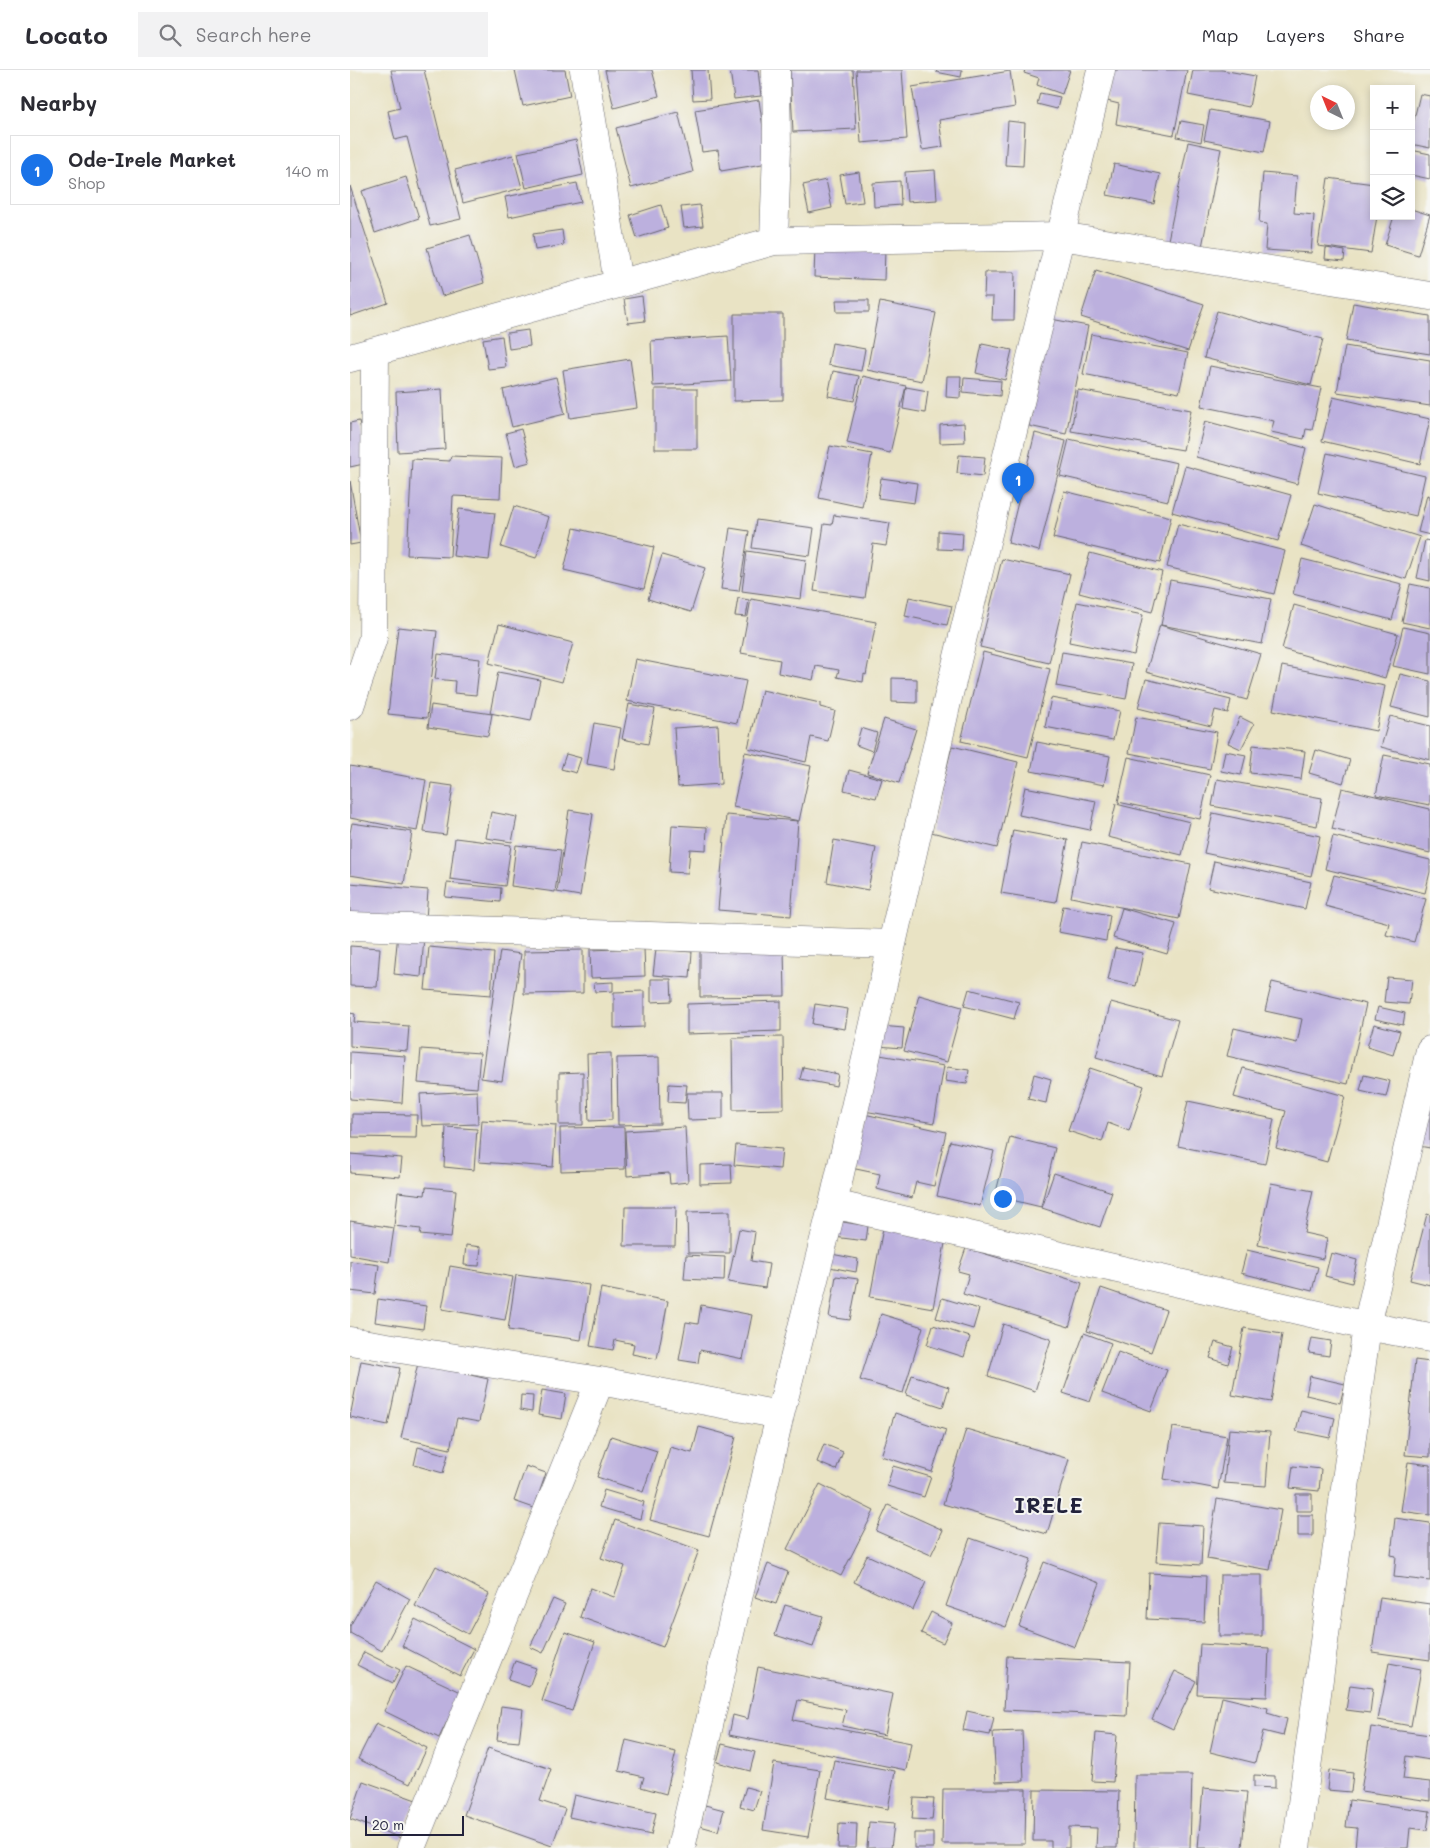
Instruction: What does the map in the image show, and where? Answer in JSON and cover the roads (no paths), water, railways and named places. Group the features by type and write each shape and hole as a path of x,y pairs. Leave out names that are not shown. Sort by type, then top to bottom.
{"street":[{"path":"584,70 618,283"},
{"path":"774,241 777,148 776,70"},
{"path":"681,1848 780,1415 833,1204 947,702 1102,70"},
{"path":"350,706 373,638 362,355 774,241 1061,236 1430,296"},
{"path":"350,926 892,944"},
{"path":"1296,1848 1367,1326 1430,1050"},
{"path":"833,1204 1367,1326 1430,1338"},
{"path":"350,1341 600,1382 780,1415"},
{"path":"411,1848 600,1382"}],"place":[{"name":"Ode-Irele Market","path":"1018,504"}],"district":[{"name":"IRELE","path":"1049,1504"}]}
